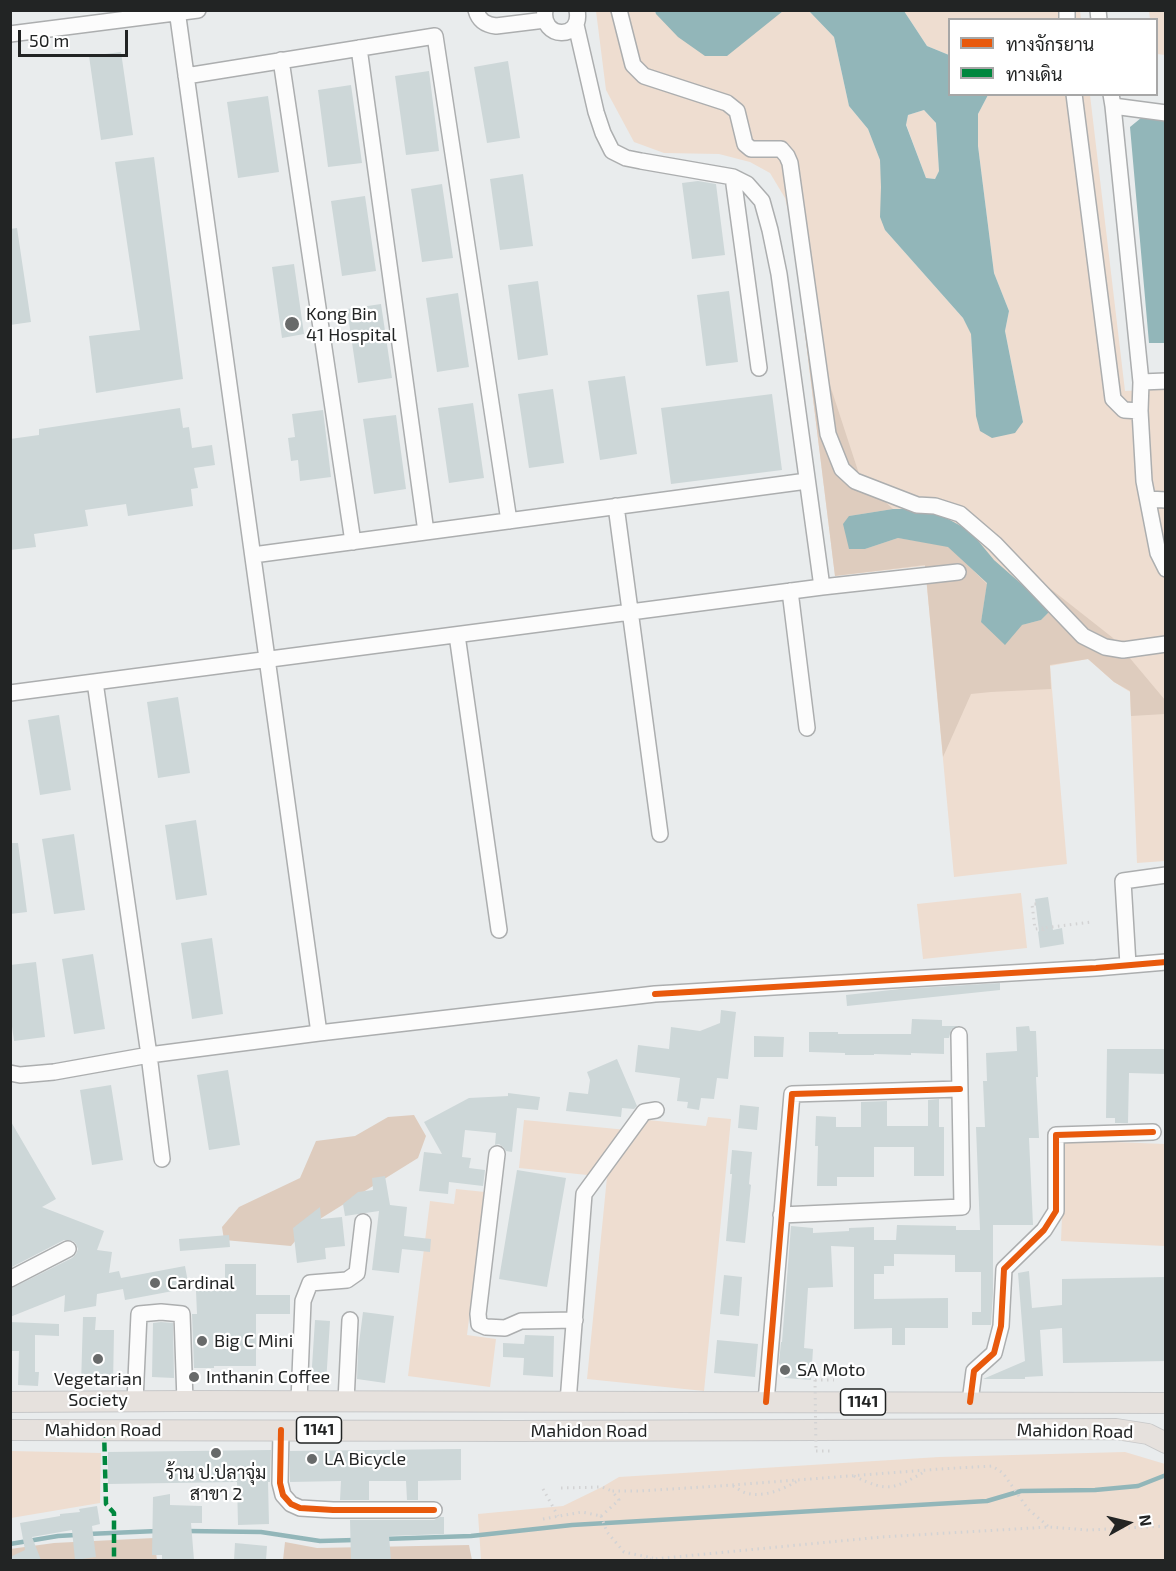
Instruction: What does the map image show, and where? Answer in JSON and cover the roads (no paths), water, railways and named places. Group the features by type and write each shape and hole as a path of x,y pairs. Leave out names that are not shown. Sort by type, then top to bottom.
{"main road":[{"name":"Mahidon Road","path":"10,1402 1162,1403"},
{"path":"516,1431 517,1402"},
{"name":"Mahidon Road","path":"10,1430 1116,1429 1157,1438"}],"street":[{"path":"10,34 198,10"},
{"path":"476,10 482,21 496,26 545,15 551,30 556,32 567,32 577,18"},
{"path":"619,10 633,65 644,76 727,103 737,111 745,144 752,149 781,149 787,156 790,163 828,434 842,469 855,481 917,505 935,506 960,514 995,544 1083,636 1105,647 1123,650 1166,644"},
{"path":"178,12 319,1032"},
{"path":"577,18 596,112 612,151 626,158 733,177 747,184 762,201 779,274 822,587"},
{"path":"186,76 435,36 509,520"},
{"path":"359,48 426,532"},
{"path":"281,60 353,542"},
{"path":"1074,96 1113,399 1125,410 1140,411"},
{"path":"1166,113 1112,100 1141,382 1140,411 1144,480 1158,553 1166,569"},
{"path":"733,177 759,368"},
{"path":"1141,382 1166,381"},
{"path":"253,555 807,481"},
{"path":"1148,499 1166,500"},
{"path":"616,506 660,834"},
{"path":"10,693 790,591 958,572"},
{"path":"790,591 807,729"},
{"path":"457,635 499,930"},
{"path":"95,682 162,1159"},
{"path":"1128,965 1123,880 1166,875"},
{"path":"10,1073 20,1075 54,1072 149,1055 319,1032 655,994 1166,962"},
{"path":"781,1215 962,1207 959,1035"},
{"path":"766,1402 792,1094 960,1089"},
{"path":"568,1402 584,1194 644,1113 656,1110"},
{"path":"970,1402 974,1371 994,1353 1001,1326 1004,1269 1044,1230 1056,1211 1056,1135 1153,1132"},
{"path":"497,1154 478,1314 479,1324 486,1328 505,1328 520,1322 575,1320"},
{"path":"299,1401 303,1301 310,1282 347,1280 357,1273 363,1222"},
{"path":"10,1279 68,1249"},
{"path":"135,1401 139,1314 161,1312 182,1314 184,1401"},
{"path":"346,1401 350,1320"},
{"path":"282,1430 280,1483 283,1495 291,1504 300,1508 333,1510 434,1510"}],"water":[{"path":"655,10 783,11 727,56 705,56 678,37 656,14"},
{"path":"809,11 904,11 927,46 948,55 948,96 987,96 978,114 978,146 994,273 1009,311 1005,331 1023,422 1015,433 992,438 980,431 976,416 971,334 963,318 885,230 880,217 880,160 868,129 849,106 834,37","holes":["924,110 936,123 939,171 935,179 926,178 906,125 908,115"]},
{"path":"1141,118 1165,121 1165,343 1149,343 1130,127"},
{"path":"893,509 930,509 970,531 994,560 1051,610 1041,620 1022,625 1005,645 981,622 987,583 948,547 898,538 865,549 849,549 843,524 849,516"}],"waterway":[{"path":"384,1539 471,1536 572,1525 987,1501 1021,1491 1095,1490 1138,1486 1166,1475"},
{"path":"88,1534 157,1531"},
{"path":"187,1531 261,1532 320,1541 355,1540"},
{"path":"10,1544 76,1535"}],"place":[{"name":"Kong Bin 41 Hospital","path":"292,324"},
{"name":"Cardinal","path":"155,1283"},
{"name":"Big C Mini","path":"202,1341"},
{"name":"Vegetarian Society","path":"98,1359"},
{"name":"SA Moto","path":"785,1370"},
{"name":"Inthanin Coffee","path":"194,1377"},
{"name":"ร้าน ป.ปลาจุ่ม สาขา 2","path":"216,1453"},
{"name":"LA Bicycle","path":"312,1459"}]}
